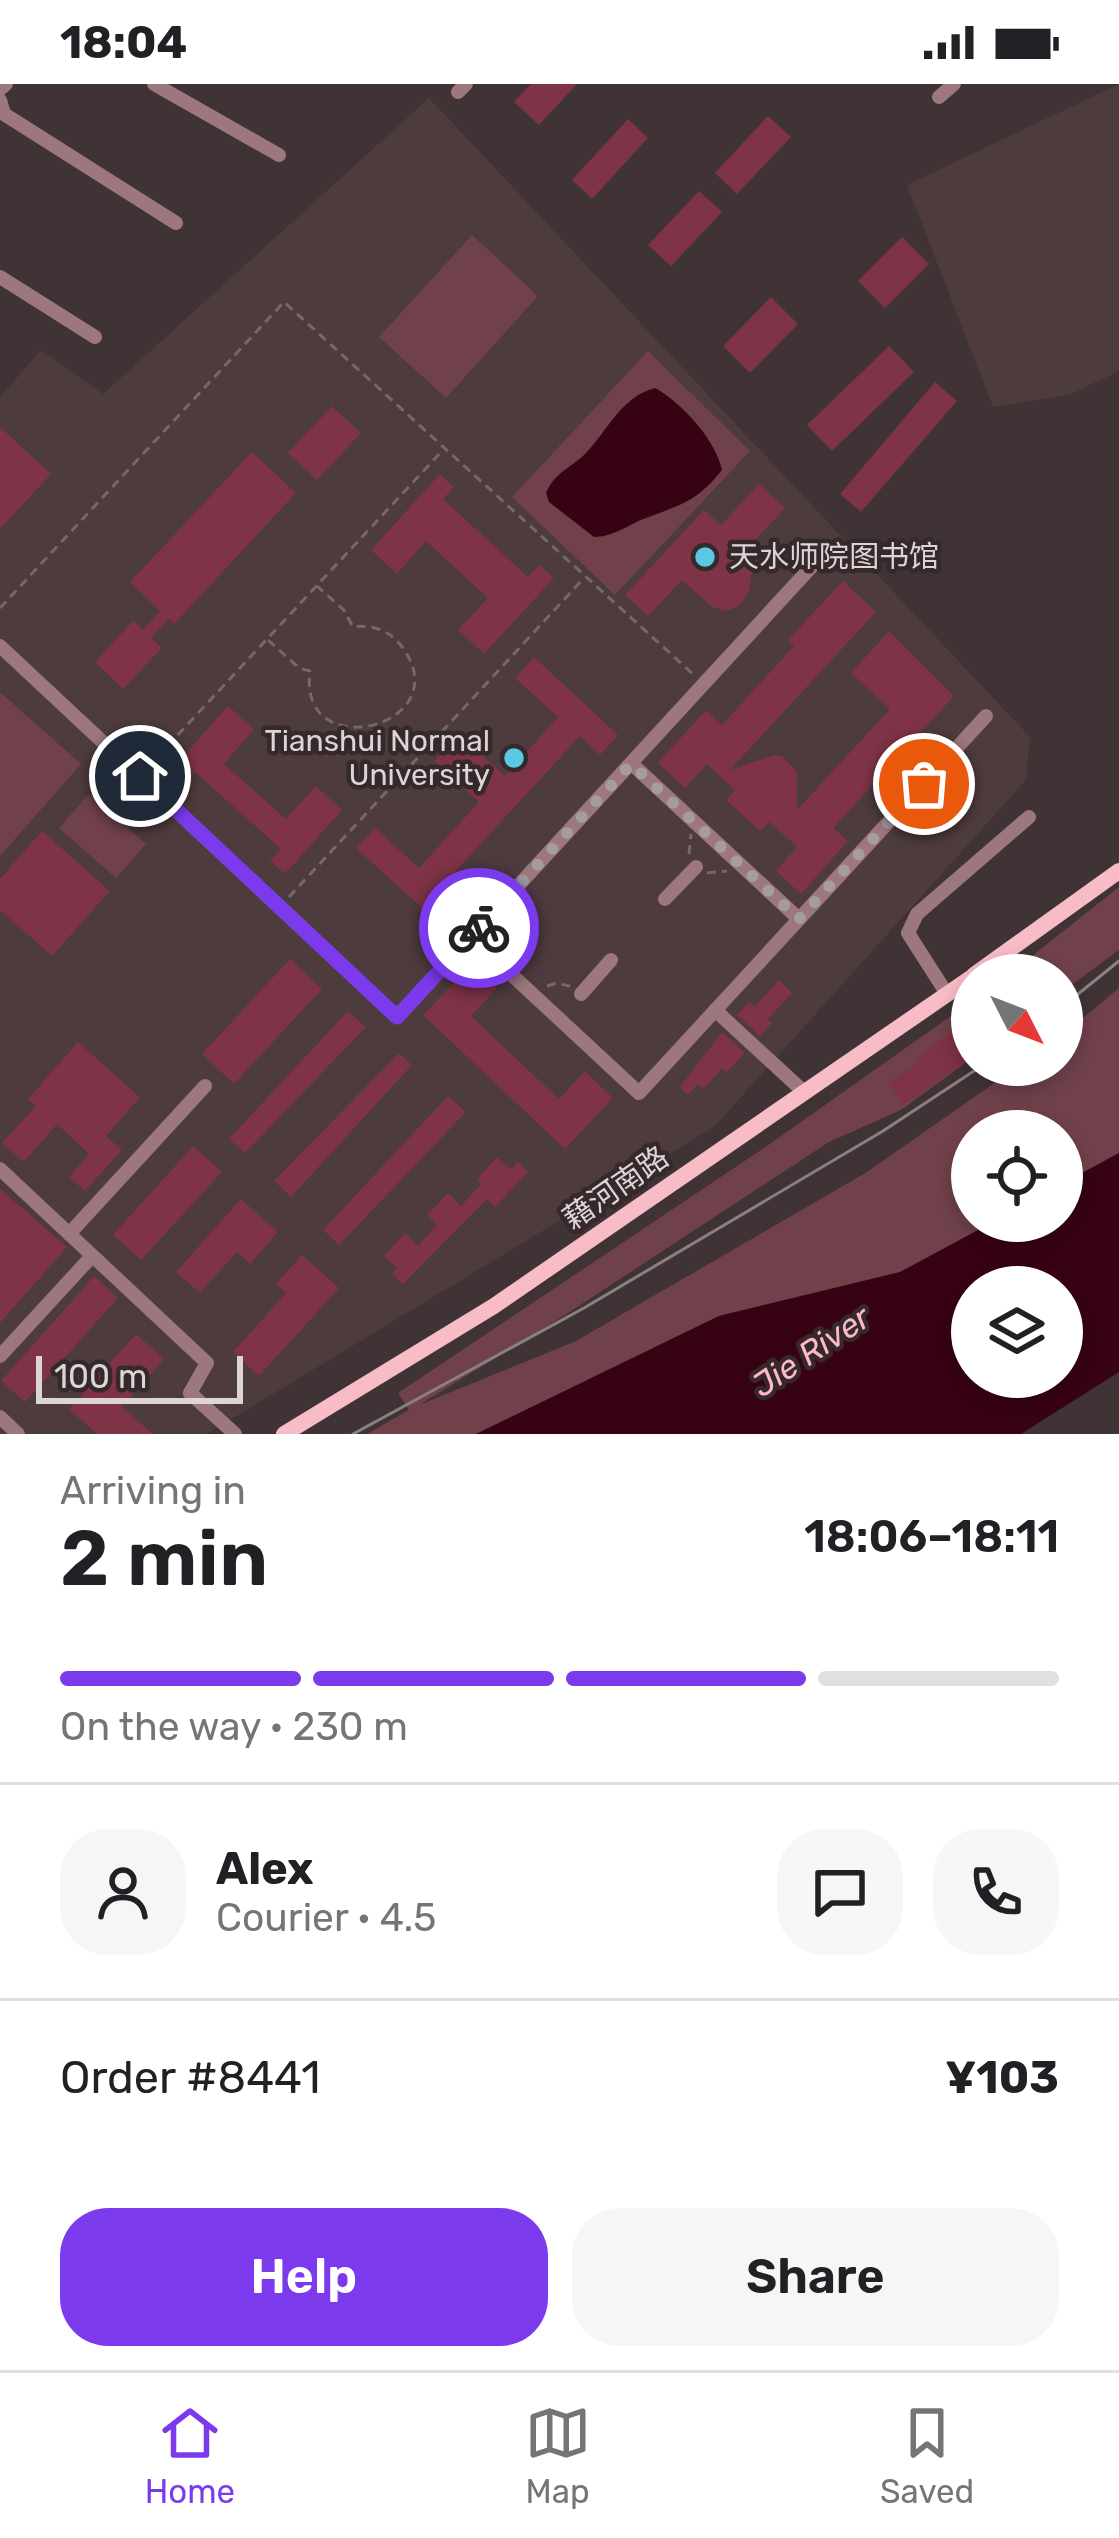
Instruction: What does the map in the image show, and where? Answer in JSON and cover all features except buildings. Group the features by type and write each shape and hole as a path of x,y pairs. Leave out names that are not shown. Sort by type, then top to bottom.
{"main road":[{"name":"藉河南路","path":"1004,954 1119,871"},
{"name":"藉河南路","path":"284,1434 494,1306 951,991"}],"street":[{"path":"154,84 279,155"},
{"path":"938,97 955,84"},
{"path":"0,100 4,114 176,223"},
{"path":"0,277 95,337"},
{"path":"0,646 397,1017 824,553"},
{"path":"471,937 639,1093 986,716"},
{"path":"631,764 799,919"},
{"path":"947,994 908,933 917,914 1029,817"},
{"path":"665,899 696,867"},
{"path":"581,994 611,960"},
{"path":"715,1010 804,1092"},
{"path":"69,1234 205,1086"},
{"path":"0,1169 206,1363 190,1393 235,1434"},
{"path":"0,1355 92,1256"},
{"path":"0,1417 18,1434"}],"path":[{"path":"0,608 284,302 704,684"},
{"path":"140,776 445,448"},
{"path":"280,907 585,576"},
{"path":"267,639 299,668 310,670 313,699 325,716 342,726 362,730 382,725 399,713 410,696 409,656 397,639 380,628 353,627 344,610 316,586"}],"shaded area":[{"path":"1119,84 1119,371 1069,395 993,407 907,185"},
{"name":"Tianshui Normal University","path":"429,98 1030,737 1026,780 714,1127 207,1434 0,1434 0,397 41,350 103,394"},
{"path":"472,235 538,296 446,398 379,337"},
{"path":"648,351 750,451 615,595 512,497"},
{"path":"0,692 81,764 0,856"},
{"path":"89,794 146,844 116,878 59,828"},
{"path":"1119,887 1119,950 1083,977 1083,954 1034,954"},
{"path":"1119,988 1119,1153 1083,1173 1083,1110 956,1110 990,1086 1083,1086 1083,1018"},
{"path":"951,1016 951,1073 901,1110 829,1142 419,1405 576,1341 867,1172 951,1113 951,1242 956,1242 901,1272 719,1316 476,1434 367,1434 409,1410 398,1393 767,1146"}],"water":[{"path":"655,388 696,423 722,470 690,500 594,537 549,502 546,493 624,406"},
{"name":"Jie River","path":"1119,1153 1119,1372 1083,1395 1083,1266 951,1266 951,1398 1078,1398 1021,1434 476,1434 719,1316 900,1272 956,1242 1083,1242 1083,1173"}],"tram line":[{"path":"1083,990 1119,961"},
{"path":"353,1434 584,1308 951,1086"}],"way so far":[{"path":"479,928 631,764 799,919 924,784"}],"place":[{"name":"天水师院图书馆","path":"705,557"},
{"name":"Tianshui Normal University","path":"514,758"}],"route":[{"path":"140,776 397,1017 479,928"}]}
